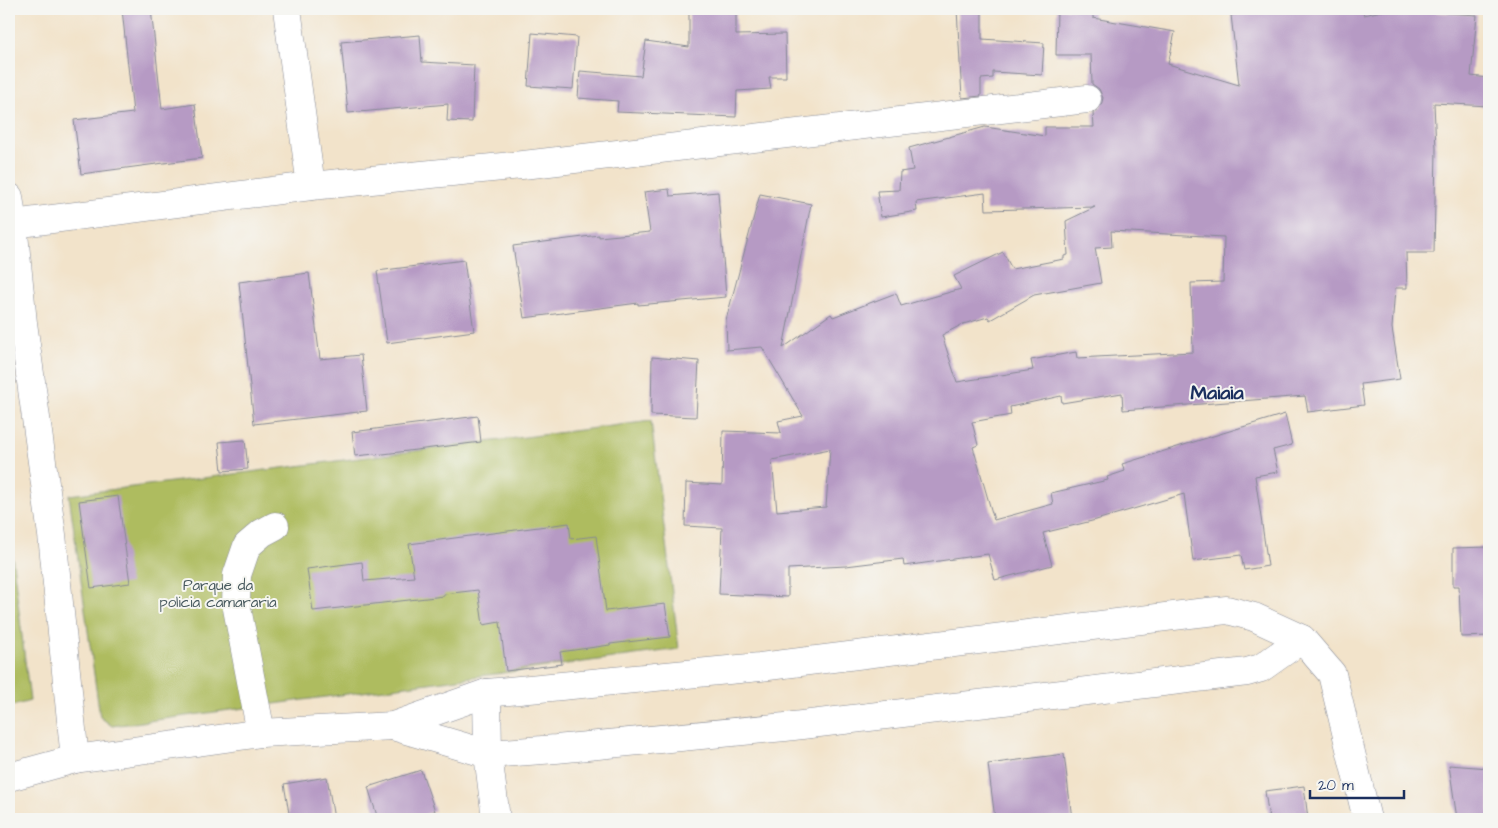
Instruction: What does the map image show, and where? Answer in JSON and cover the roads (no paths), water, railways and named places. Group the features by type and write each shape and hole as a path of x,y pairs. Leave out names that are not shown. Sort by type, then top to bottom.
{"street":[{"path":"287,9 311,186"},
{"path":"13,224 311,186 542,163 1087,99"},
{"path":"9,197 23,323 52,534 75,759"},
{"path":"262,733 236,603 237,576 247,546 262,533 275,526"},
{"path":"9,777 75,759 262,733 393,726 487,693 760,667 1198,612 1227,610 1254,616 1302,639 1332,674 1367,819"},
{"path":"393,726 488,754 556,749 785,727 1247,672 1261,668 1302,639"},
{"path":"487,693 488,754 496,819"}],"district":[{"name":"Maiaia","path":"1217,393"}],"park label":[{"name":"Parque da policia camararia","path":"218,594"}]}
